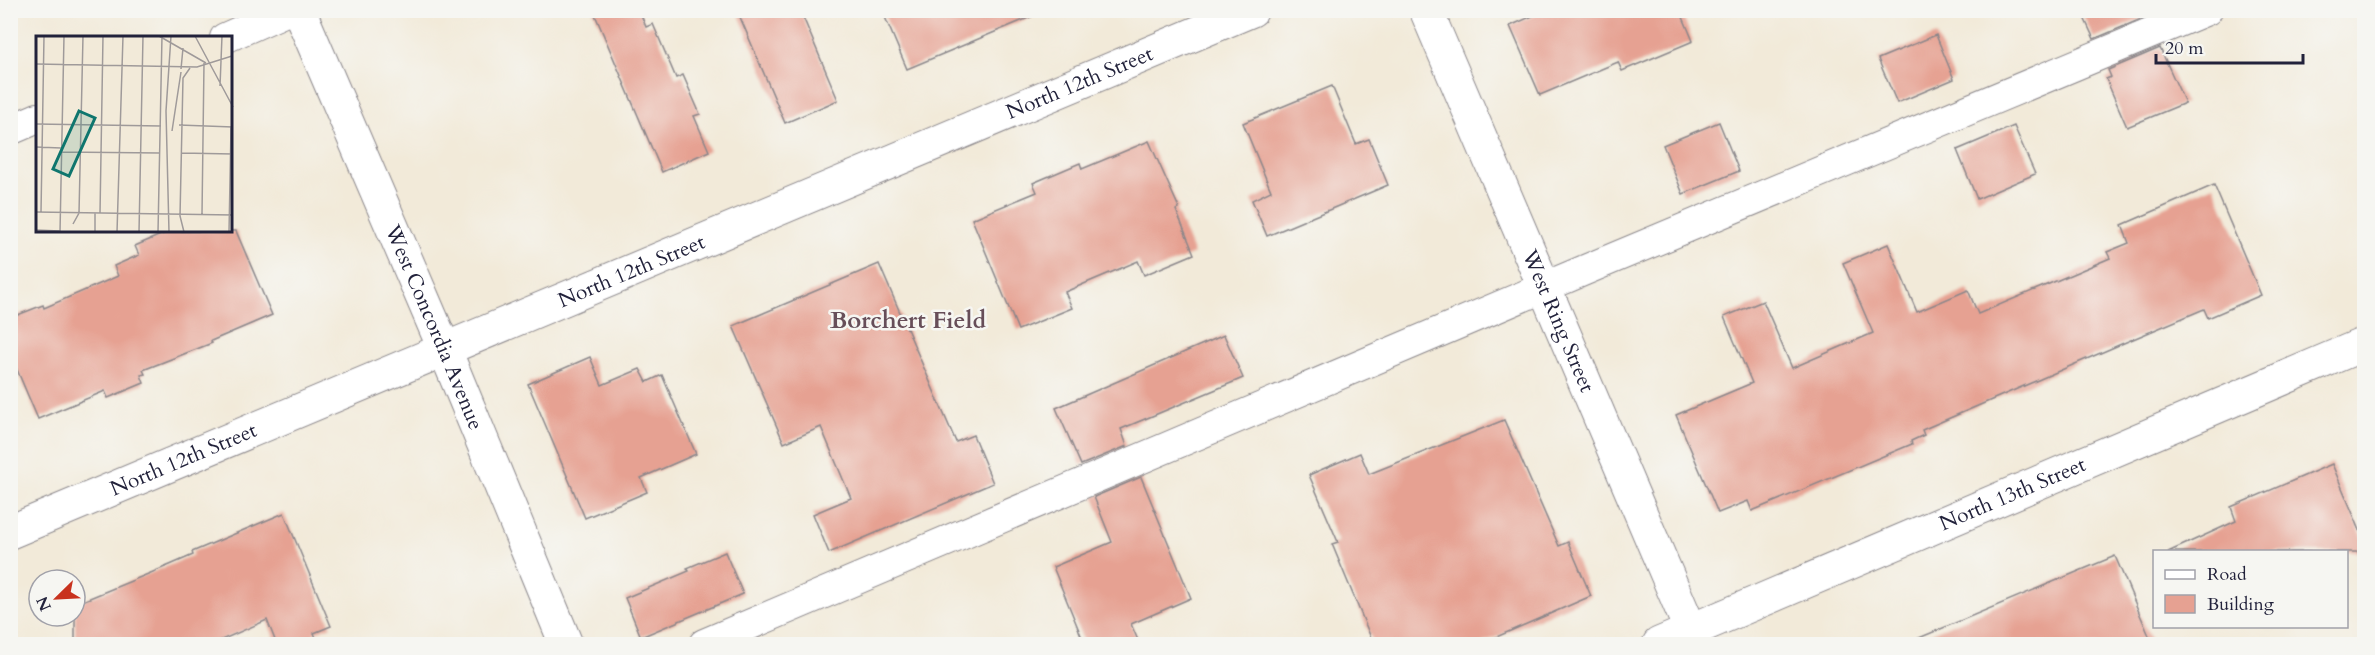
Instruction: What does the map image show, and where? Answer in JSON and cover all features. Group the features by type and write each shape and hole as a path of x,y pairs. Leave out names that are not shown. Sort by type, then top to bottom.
{"street":[{"name":"West Concordia Avenue","path":"298,10 444,348 566,645"},
{"name":"North 12th Street","path":"10,532 1252,10"},
{"name":"West Ring Street","path":"1426,10 1691,631"},
{"name":"North 13th Street","path":"1659,645 2364,344"}],"lane":[{"path":"230,36 288,10"},
{"path":"704,645 2207,10"},
{"path":"10,130 36,119"}],"building":[{"path":"593,10 639,10 646,27 653,24 676,78 683,75 700,114 694,116 709,151 662,172"},
{"path":"737,10 800,10 838,100 785,123"},
{"path":"882,10 1045,10 1045,11 907,69"},
{"path":"1546,10 1680,10 1693,41 1622,71 1618,62 1540,95 1510,26"},
{"path":"2081,11 2144,11 2146,17 2094,39"},
{"path":"1936,35 1954,79 1897,103 1878,59"},
{"path":"2160,48 2185,103 2127,127 2106,79 2111,77 2108,70"},
{"path":"1332,86 1356,144 1369,139 1388,185 1267,236 1252,200 1271,191 1243,123"},
{"path":"1719,122 1739,171 1683,194 1663,145"},
{"path":"2014,126 2035,174 1977,199 1957,150"},
{"path":"1149,141 1179,208 1176,210 1194,254 1144,275 1138,261 1065,292 1072,308 1018,330 972,219 1037,192 1033,183 1080,163 1082,169"},
{"path":"2214,185 2261,295 2208,318 2204,309 2119,345 1922,430 1924,435 1911,441 1912,444 1752,511 1748,501 1718,513 1676,415 1752,383 1724,317 1763,301 1792,368 1873,333 1843,263 1888,244 1917,312 1968,290 1978,314 2110,258 2107,252 2129,243 2122,225"},
{"path":"236,231 272,315 211,341 212,343 143,370 145,374 141,375 144,383 108,398 105,391 38,419 10,353 10,318 43,305 44,308 118,276 114,266 139,255 135,246 168,232"},
{"path":"879,264 956,442 973,435 993,483 829,553 813,514 851,498 821,427 784,443 733,326"},
{"path":"1224,335 1243,378 1121,429 1127,446 1081,465 1056,408"},
{"path":"590,357 602,385 640,369 647,382 662,375 696,454 641,478 647,492 585,518 528,384"},
{"path":"1504,420 1559,546 1568,542 1591,596 1478,645 1374,645 1332,544 1338,542 1309,475 1360,453 1369,474"},
{"path":"2332,464 2364,540 2364,552 2348,552 2348,550 2172,550 2236,521 2231,507"},
{"path":"1141,477 1191,598 1131,624 1140,645 1085,645 1053,567 1112,542 1094,497"},
{"path":"284,513 331,626 314,633 319,645 277,645 267,620 210,645 75,645 75,628 87,628 87,599 193,555 192,552"},
{"path":"725,552 743,594 641,637 625,598 689,571 687,568"},
{"path":"2115,556 2153,645 1907,645 1907,643"}],"district":[{"name":"Borchert Field","path":"908,320"}]}
